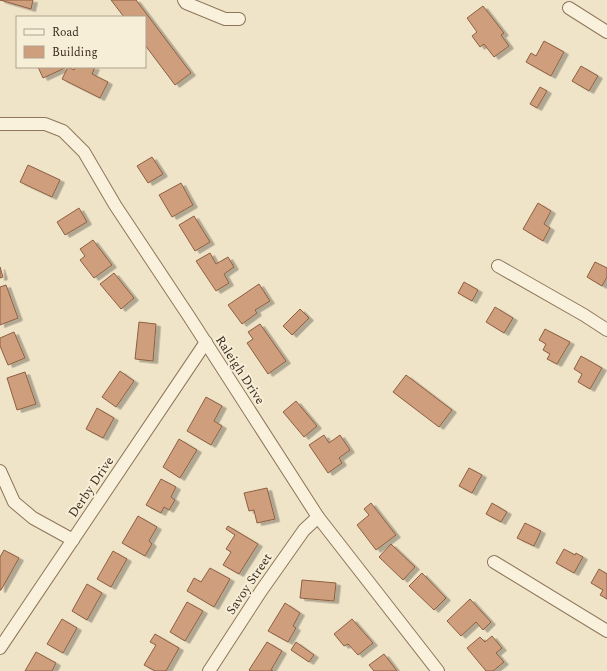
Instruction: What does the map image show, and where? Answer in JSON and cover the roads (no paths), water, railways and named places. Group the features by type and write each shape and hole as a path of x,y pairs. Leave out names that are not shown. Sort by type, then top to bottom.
{"street":[{"path":"184,0 186,3 225,19 239,19"},
{"path":"569,8 607,32"},
{"name":"Raleigh Drive","path":"0,124 45,124 63,131 84,152 115,205 206,342 318,517 438,671"},
{"path":"498,266 584,315 607,330"},
{"name":"Derby Drive","path":"0,648 206,342"},
{"path":"0,472 14,502 33,518 73,540"},
{"name":"Savoy Street","path":"209,671 261,591 304,530 318,517"},
{"path":"494,562 607,632"}]}
